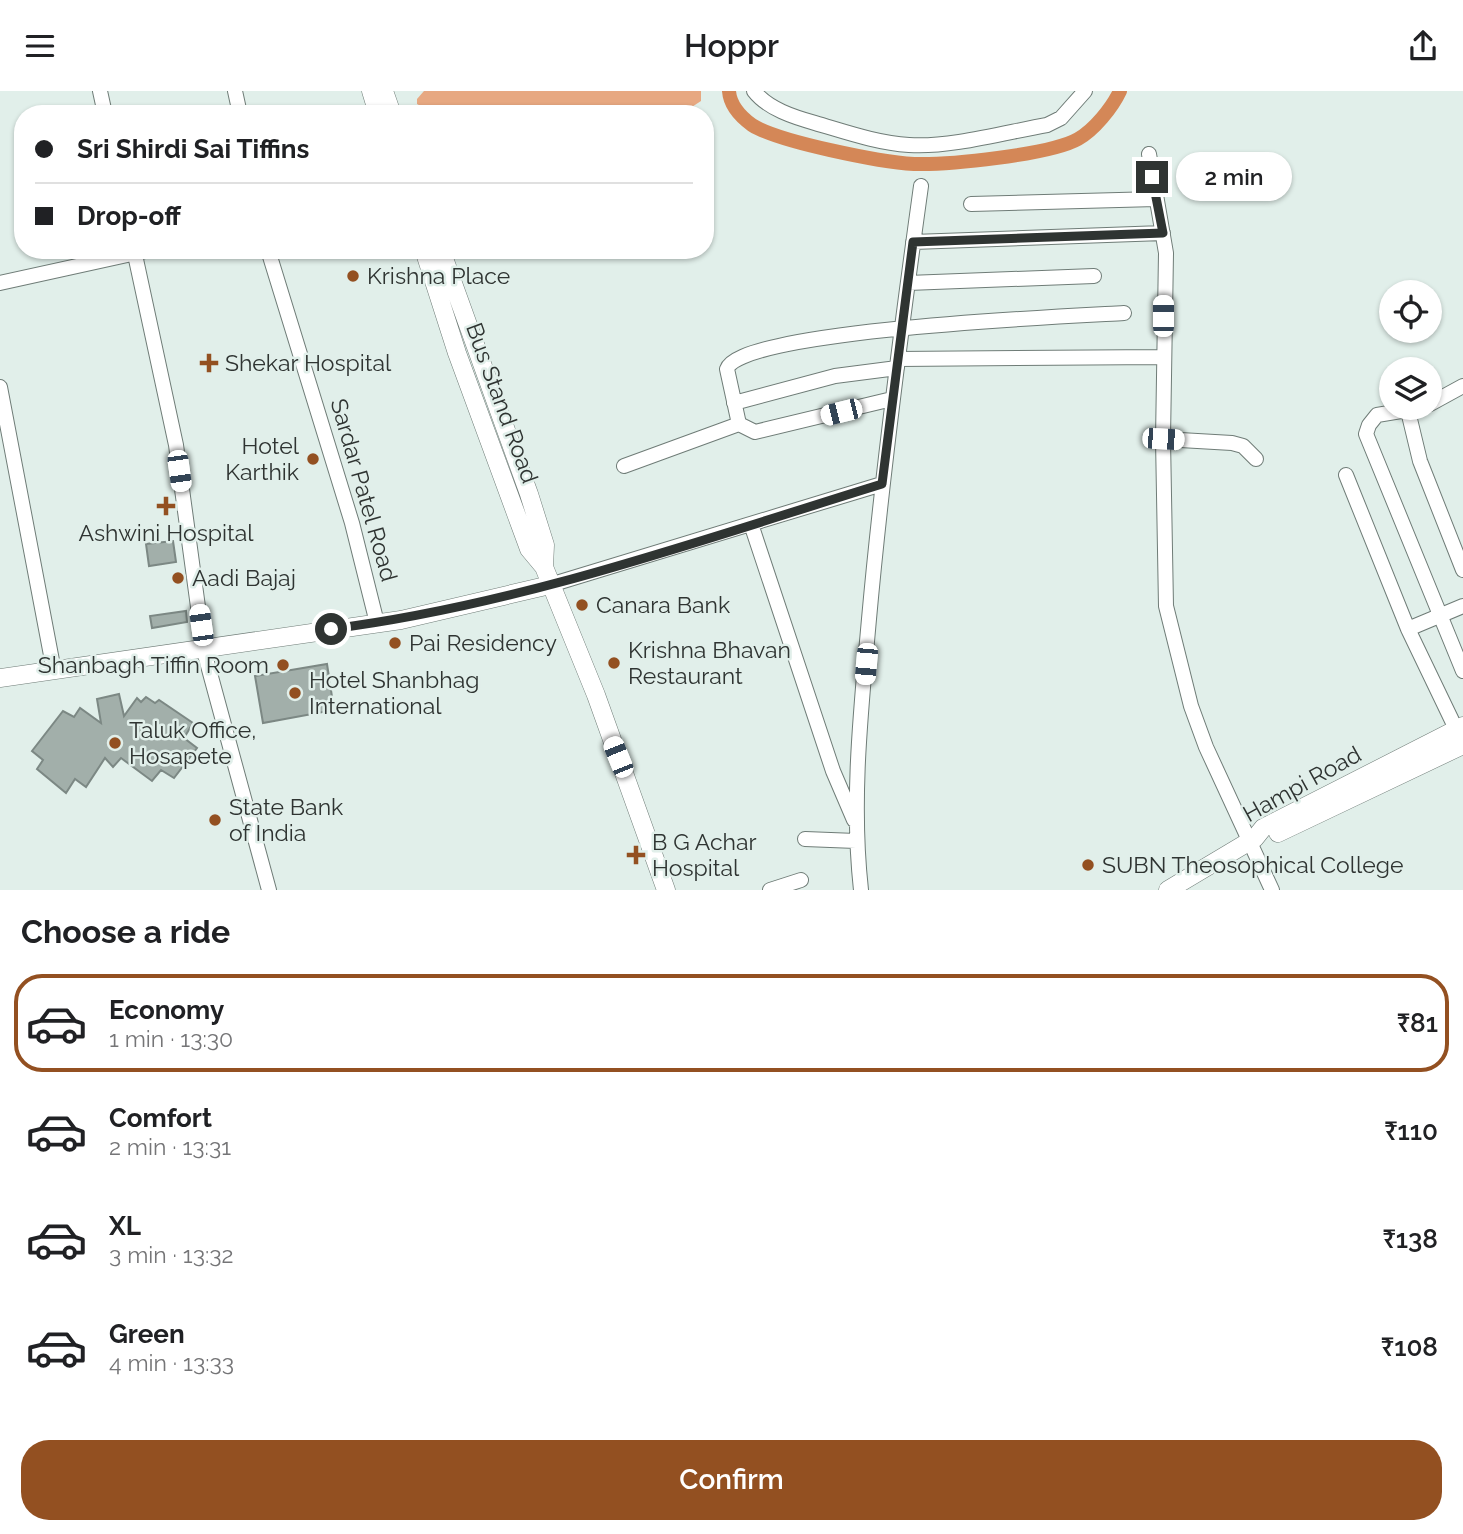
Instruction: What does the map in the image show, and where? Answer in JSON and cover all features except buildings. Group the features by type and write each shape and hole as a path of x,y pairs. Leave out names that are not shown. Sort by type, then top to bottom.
{"main road":[{"name":"Bus Stand Road","path":"427,259 457,353 529,549 544,568 596,695 666,890"},
{"name":"Bus Stand Road","path":"444,259 530,494 545,545 544,568"},
{"path":"0,678 377,623 550,585"},
{"name":"Hampi Road","path":"1168,890 1252,840 1263,828 1461,733"}],"street":[{"path":"754,91 761,99 803,119 871,139 931,145 1047,125 1061,118 1085,91"},
{"path":"1149,155 1166,253 1163,357 1166,605 1172,638 1206,747 1252,840 1272,890"},
{"path":"860,890 856,841 858,776 882,484 920,186"},
{"path":"971,204 1156,199"},
{"path":"913,242 1163,233"},
{"path":"0,283 104,259"},
{"path":"136,259 176,445 204,650 269,890"},
{"name":"Sardar Patel Road","path":"271,259 352,523 377,623"},
{"path":"908,283 1094,276"},
{"path":"892,399 765,430 749,430 739,424 726,375 729,364 734,361 794,342 902,329 1124,313"},
{"path":"734,403 835,376 897,363 1163,357"},
{"path":"1442,397 1463,386"},
{"path":"0,387 54,671"},
{"path":"1379,415 1371,421 1366,434 1439,618 1463,671"},
{"path":"1415,420 1424,471 1463,570"},
{"path":"624,466 739,424"},
{"path":"1163,439 1232,443 1242,446 1256,459"},
{"path":"1346,475 1408,629 1461,733"},
{"path":"550,585 882,484"},
{"path":"751,524 833,771 856,825"},
{"path":"1408,629 1463,606"},
{"path":"833,771 858,776"},
{"path":"805,839 856,841"},
{"path":"770,890 801,880"}],"shaded area":[{"path":"424,91 701,91 701,101 695,105 419,105 417,99"}],"waterway":[{"path":"729,91 731,101 740,114 752,125 765,131 830,150 914,164 998,158 1064,145 1078,139 1096,124 1120,91"}],"place":[{"name":"Krishna Place","path":"353,276"},
{"name":"Shekar Hospital","path":"209,363"},
{"name":"Hotel Karthik","path":"313,459"},
{"name":"Ashwini Hospital","path":"166,506"},
{"name":"Aadi Bajaj","path":"178,578"},
{"name":"Canara Bank","path":"582,605"},
{"name":"Pai Residency","path":"395,643"},
{"name":"Krishna Bhavan Restaurant","path":"614,663"},
{"name":"Shanbagh Tiffin Room","path":"283,665"},
{"name":"Hotel Shanbhag International","path":"295,693"},
{"name":"Taluk Office, Hosapete","path":"115,743"},
{"name":"State Bank of India","path":"215,820"},
{"name":"B G Achar Hospital","path":"636,855"},
{"name":"SUBN Theosophical College","path":"1088,865"}],"route":[{"path":"331,629 401,620 550,585 882,484 913,242 1163,233 1152,177"}]}
